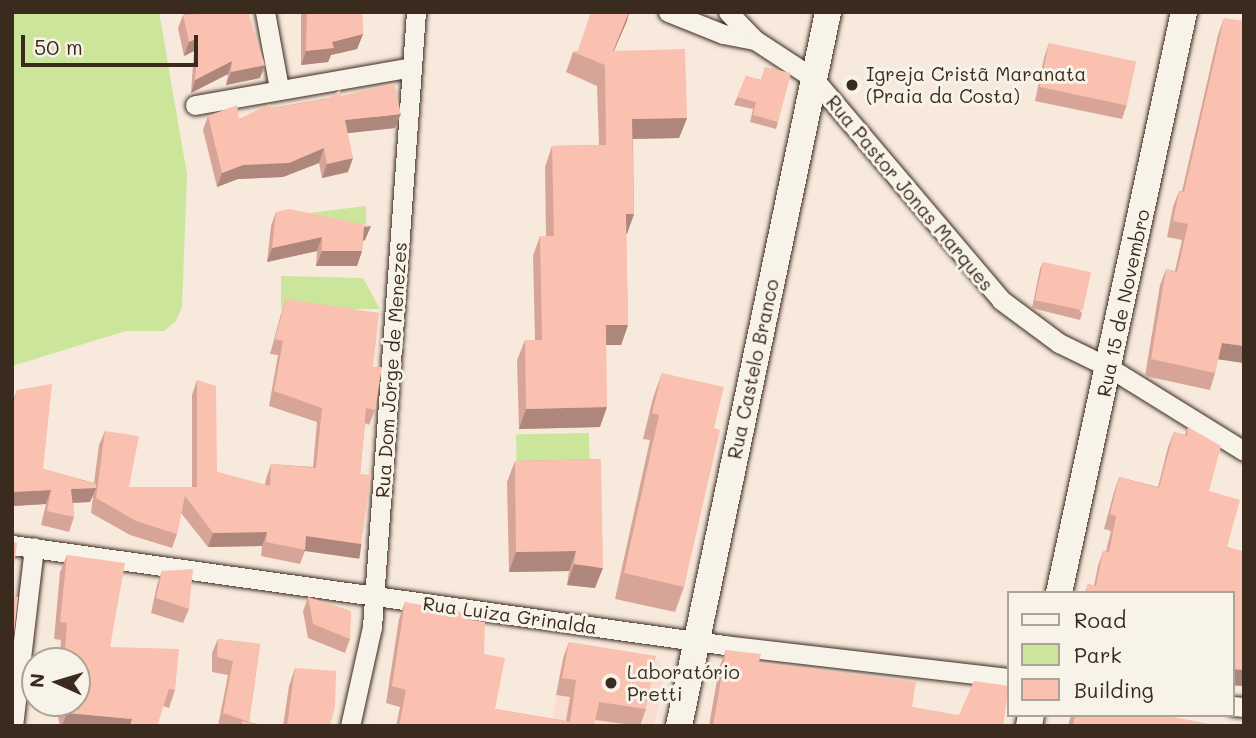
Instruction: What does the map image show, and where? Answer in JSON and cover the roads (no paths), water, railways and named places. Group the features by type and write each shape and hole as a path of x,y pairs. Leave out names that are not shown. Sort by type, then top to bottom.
{"main road":[{"name":"Rua Castelo Branco","path":"679,726 828,12"},
{"name":"Rua 15 de Novembro","path":"1059,591 1110,368 1184,12"}],"street":[{"path":"265,12 279,88"},
{"name":"Rua Dom Jorge de Menezes","path":"350,726 375,596 416,12"},
{"path":"668,12 723,34 755,40"},
{"name":"Rua Pastor Jonas Marques","path":"728,12 755,40 813,78 1001,300 1059,343 1110,368 1244,450"},
{"path":"195,105 279,88 412,67"},
{"name":"Rua Luiza Grinalda","path":"12,545 697,642 1007,678"},
{"path":"13,726 34,547"}],"place":[{"name":"Igreja Cristã Maranata (Praia da Costa)","path":"852,85"},
{"name":"Laboratório Pretti","path":"611,683"}]}
